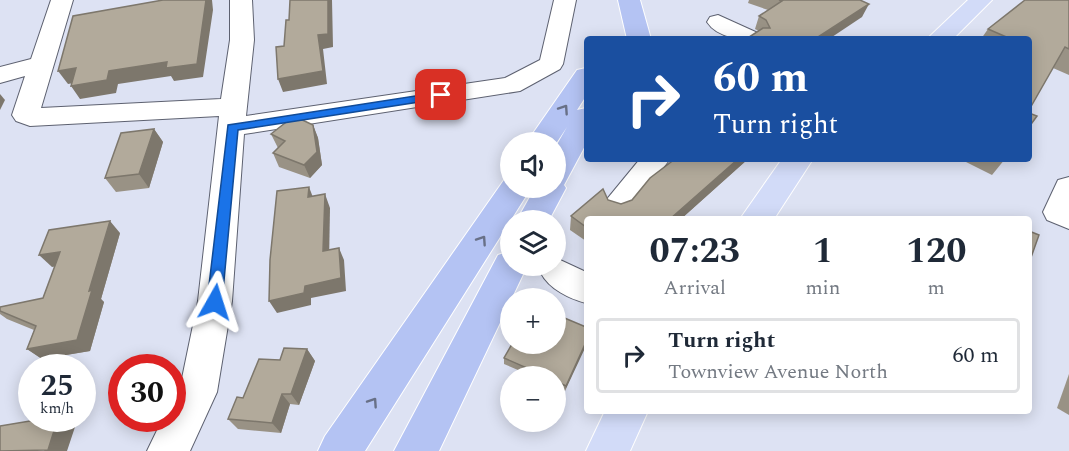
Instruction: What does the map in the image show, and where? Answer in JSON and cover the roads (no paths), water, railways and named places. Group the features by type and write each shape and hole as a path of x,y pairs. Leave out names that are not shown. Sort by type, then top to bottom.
{"highway":[{"path":"620,36 628,0"},
{"path":"628,0 638,36"},
{"path":"549,132 584,79"},
{"path":"566,157 584,124"},
{"path":"340,451 508,198"},
{"path":"416,451 504,276"}],"main road":[{"path":"942,36 981,0"},
{"path":"758,216 796,162"},
{"path":"608,451 626,414"}],"street":[{"path":"62,0 43,63 26,107 25,115 30,117 233,117 511,85 550,64 565,0"},
{"path":"168,451 198,392 215,302 242,40 242,0"},
{"path":"718,22 746,36"},
{"path":"0,75 43,63"},
{"path":"618,204 653,162"},
{"path":"1069,188 1058,212 1069,216"},
{"path":"563,276 584,288"}]}
